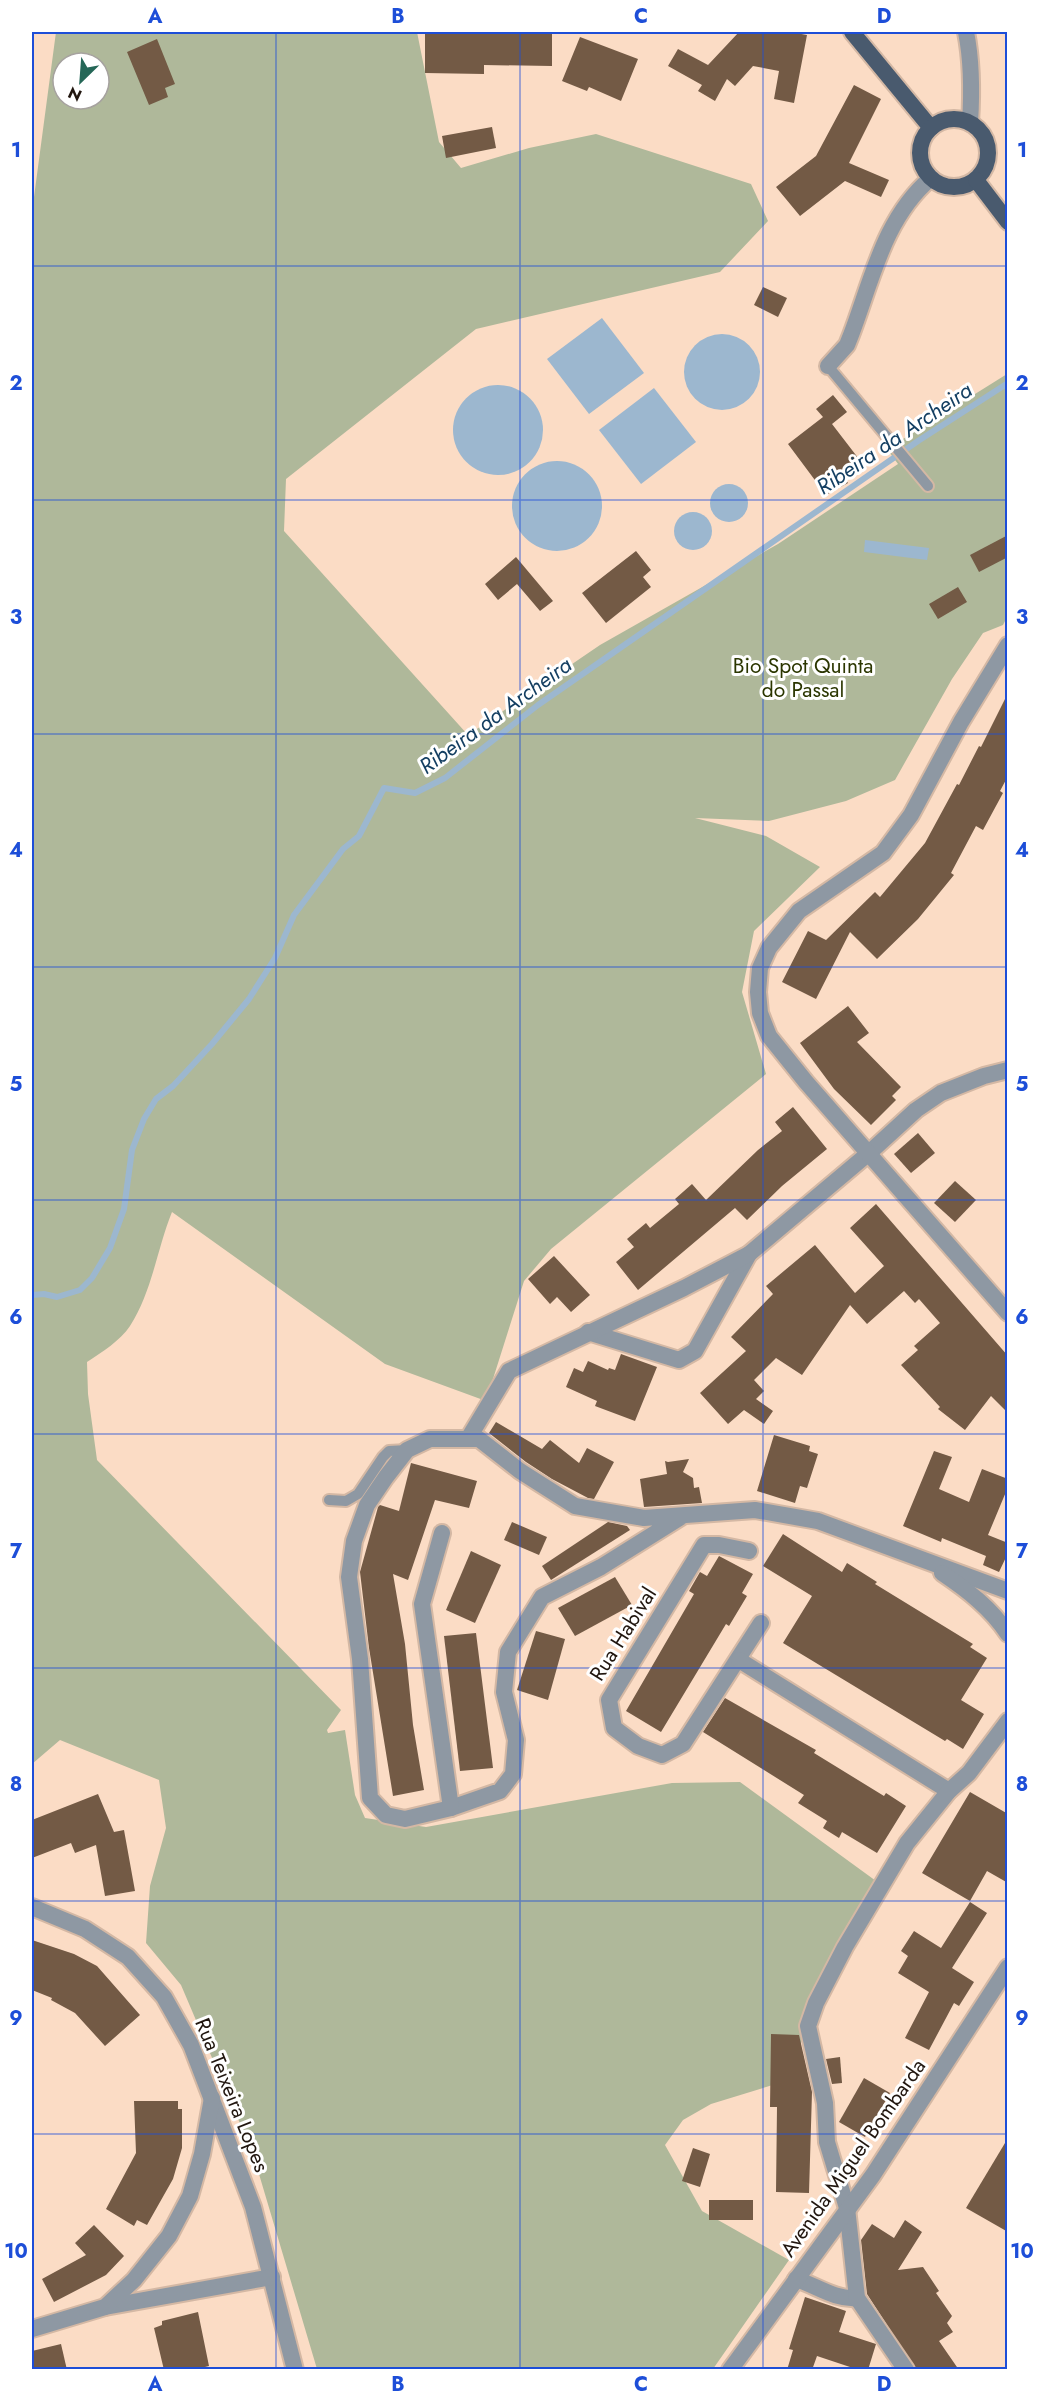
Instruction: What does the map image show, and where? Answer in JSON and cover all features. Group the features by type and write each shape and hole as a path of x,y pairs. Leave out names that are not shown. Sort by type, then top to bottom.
{"main road":[{"path":"852,32 931,128"},
{"path":"955,118 970,123 983,134 988,145 989,157 985,170 976,180 964,186 953,188 939,184 931,178 920,158 920,145 926,133 943,120 955,118"},
{"path":"976,180 1008,222"}],"street":[{"path":"966,32 970,53 972,90 970,123"},
{"path":"828,366 847,345 892,224 908,200 931,178"},
{"path":"1008,645 961,722 911,815 883,853 800,911 769,948 760,969 760,1014 769,1036 1008,1314"},
{"path":"468,1438 509,1371 684,1288 749,1254 869,1153 916,1110 941,1093 984,1076 1008,1070"},
{"path":"588,1332 679,1360 695,1351 749,1254"},
{"path":"681,1517 601,1567 542,1597 508,1652 504,1692 516,1740 513,1774 501,1791 451,1808 405,1819 386,1815 370,1798 360,1659 349,1577 354,1541 367,1505 408,1450 430,1439 479,1439 520,1472 575,1506 644,1518 754,1510 819,1521 1008,1591"},
{"path":"442,1533 422,1604 451,1808"},
{"name":"Rua Habival","path":"749,1551 719,1545 704,1545 609,1700 614,1728 638,1746 662,1755 683,1744 739,1660 760,1623"},
{"path":"921,1559 973,1594 1008,1634"},
{"path":"739,1660 949,1791"},
{"path":"906,2370 857,2298 847,2208 827,2142 825,2103 808,2026 816,2003 845,1947 907,1843 949,1791 969,1773 1008,1721"},
{"name":"Rua Teixeira Lopes","path":"32,1907 85,1929 128,1958 164,1997 191,2044 253,2206 296,2370"},
{"name":"Avenida Miguel Bombarda","path":"730,2370 873,2175 1008,1967"},
{"path":"105,2307 134,2280 169,2236 190,2196 202,2154 212,2097"},
{"path":"32,2329 105,2307 272,2277"},
{"path":"796,2279 845,2299 857,2298"}],"lane":[{"path":"828,366 928,486"},
{"path":"329,1500 346,1501 358,1494 389,1451 408,1450"}],"green space":[{"name":"Bio Spot Quinta do Passal","path":"56,32 417,32 439,142 461,168 529,148 596,134 751,184 768,221 720,272 476,329 286,479 284,531 468,735 600,645 778,544 898,464 887,449 1007,374 1007,617 1003,625 983,633 952,679 895,780 846,801 769,821 695,818 766,836 820,867 754,931 742,992 766,1074 551,1249 524,1281 486,1401 385,1364 172,1212 138,1313 121,1337 87,1362 88,1394 97,1460 341,1710 327,1730 328,1733 345,1730 355,1795 365,1818 426,1827 672,1783 740,1782 876,1881 794,2058 779,2083 711,2104 683,2120 665,2145 702,2211 789,2260 713,2369 317,2369 253,2154 181,1985 146,1943 150,1886 166,1828 159,1780 60,1740 32,1764 32,212 51,70 51,111 111,111 111,51 53,51"}],"water":[{"path":"602,318 644,373 589,414 547,359"},
{"path":"722,334 737,337 749,345 757,357 760,372 757,387 749,399 737,407 722,410 707,407 695,399 687,387 684,372 687,357 695,345 707,337"},
{"path":"498,385 515,389 530,398 539,413 543,430 539,447 530,462 515,471 498,475 481,471 466,462 457,447 453,430 457,413 466,398 481,389"},
{"path":"654,388 696,442 641,484 599,430"},
{"path":"557,461 574,465 589,474 598,489 602,506 598,523 589,538 574,547 557,551 540,547 525,538 516,523 512,506 516,489 525,474 540,465"},
{"path":"729,484 743,489 748,503 743,517 729,522 715,517 710,503 715,489"},
{"path":"693,512 707,517 712,531 707,545 693,550 679,545 674,531 679,517"},
{"path":"865,540 929,548 927,560 864,552"}],"building":[{"path":"425,32 552,32 552,66 484,65 484,74 425,73"},
{"path":"739,32 790,32 807,35 794,103 774,99 779,71 753,66 735,86 727,79 715,101 698,91 702,85 668,66 678,49 708,65"},
{"path":"580,37 638,59 621,101 589,87 587,91 562,81"},
{"path":"157,39 175,84 165,88 168,97 149,105 127,52"},
{"path":"854,85 881,99 849,163 889,180 881,197 845,181 800,216 776,187 816,156"},
{"path":"492,127 496,148 446,158 442,136"},
{"path":"763,287 787,298 778,317 754,305"},
{"path":"833,395 847,412 832,424 862,463 843,477 848,483 826,495 788,444 823,417 816,409"},
{"path":"1008,535 1008,557 979,572 970,555"},
{"path":"636,551 651,570 643,577 651,587 606,623 582,593"},
{"path":"516,557 553,601 540,611 517,584 498,600 485,584"},
{"path":"958,587 967,602 938,619 929,604"},
{"path":"1008,693 1008,776 1000,791 1003,793 983,830 976,826 951,873 954,875 918,919 877,959 850,932 816,999 782,982 808,931 826,940 875,892 880,897 925,843 979,746 981,747"},
{"path":"848,1006 869,1033 857,1042 901,1087 892,1096 896,1100 871,1125 834,1089 800,1043"},
{"path":"793,1107 827,1149 782,1186 747,1220 735,1208 638,1290 616,1262 634,1247 627,1239 646,1223 650,1228 679,1204 675,1199 692,1184 706,1200 758,1150 782,1131 775,1122"},
{"path":"918,1133 935,1153 911,1173 894,1154"},
{"path":"955,1181 976,1200 955,1222 934,1203"},
{"path":"876,1204 1008,1356 1008,1413 991,1396 965,1430 938,1409 940,1407 901,1365 918,1350 914,1346 940,1323 919,1299 915,1303 904,1291 867,1324 850,1305 802,1375 776,1358 754,1380 764,1391 756,1399 773,1411 764,1424 744,1410 728,1424 700,1393 746,1351 731,1337 773,1294 766,1286 815,1245 855,1293 884,1266 850,1228"},
{"path":"554,1256 590,1295 571,1312 557,1297 550,1304 528,1279"},
{"path":"621,1354 657,1367 635,1421 595,1406 597,1401 566,1387 574,1368 583,1372 588,1361 608,1370 609,1368 615,1370"},
{"path":"496,1422 542,1449 550,1440 579,1463 587,1448 614,1462 594,1499 552,1479 489,1433"},
{"path":"774,1435 810,1446 809,1451 818,1454 807,1488 800,1486 795,1503 757,1491"},
{"path":"934,1451 952,1457 939,1489 969,1502 982,1469 1008,1479 1008,1487 988,1535 1008,1543 1008,1553 999,1572 983,1565 986,1556 942,1538 941,1542 903,1526"},
{"path":"689,1459 683,1472 693,1478 694,1488 699,1487 702,1503 644,1507 640,1479 667,1474 665,1461"},
{"path":"411,1463 477,1481 469,1508 435,1500 408,1580 393,1574 405,1644 413,1725 424,1790 393,1796 369,1648 360,1572 378,1507 380,1505 399,1511"},
{"path":"512,1522 547,1537 539,1555 504,1540"},
{"path":"608,1522 627,1526 630,1530 551,1580 542,1566"},
{"path":"783,1534 842,1572 847,1563 877,1582 875,1584 973,1644 970,1647 987,1658 961,1700 984,1714 963,1749 947,1739 945,1741 783,1643 812,1596 763,1566"},
{"path":"471,1551 501,1565 475,1623 446,1610"},
{"path":"719,1556 753,1574 742,1593 747,1596 729,1626 726,1624 661,1732 626,1711 694,1594 689,1591 700,1572 707,1576"},
{"path":"615,1577 632,1605 575,1636 558,1608"},
{"path":"536,1631 565,1639 548,1700 517,1690"},
{"path":"476,1633 493,1768 460,1771 444,1636"},
{"path":"725,1698 816,1750 814,1753 884,1796 886,1793 906,1806 877,1853 842,1832 839,1838 823,1828 827,1821 798,1803 804,1795 703,1732"},
{"path":"970,1792 1008,1814 1008,1883 987,1871 970,1901 922,1873"},
{"path":"98,1794 114,1832 124,1830 135,1891 105,1896 96,1845 75,1853 71,1843 32,1858 32,1820"},
{"path":"970,1902 987,1913 952,1968 974,1982 959,2006 954,2003 929,2050 905,2038 929,1992 898,1973 908,1956 901,1951 914,1931 941,1948"},
{"path":"32,1940 74,1954 97,1966 140,2015 105,2046 75,2013 51,2000 52,1998 32,1990"},
{"path":"771,2034 799,2035 812,2092 809,2193 776,2192 777,2107 770,2107"},
{"path":"840,2057 842,2083 832,2084 826,2059"},
{"path":"864,2078 890,2093 865,2137 839,2122"},
{"path":"134,2101 178,2101 178,2109 182,2109 182,2148 173,2179 147,2225 137,2220 134,2226 106,2209 136,2153"},
{"path":"1008,2138 1008,2232 966,2208"},
{"path":"693,2148 710,2154 700,2187 682,2181"},
{"path":"709,2200 753,2200 753,2220 709,2220"},
{"path":"905,2220 922,2232 898,2270 923,2267 939,2291 936,2293 952,2316 947,2323 953,2332 939,2341 959,2370 916,2370 867,2294 861,2240 872,2224 894,2238"},
{"path":"94,2225 124,2256 106,2275 54,2302 42,2279 86,2255 75,2243"},
{"path":"805,2297 846,2311 839,2332 876,2344 868,2370 859,2370 817,2356 812,2370 787,2370 793,2350 789,2349"},
{"path":"198,2312 209,2366 193,2370 164,2370 154,2328 162,2325 162,2321"},
{"path":"61,2344 67,2370 32,2370 32,2351"}],"waterway":[{"name":"Ribeira da Archeira","path":"32,1295 44,1294 57,1297 80,1290 92,1278 110,1248 124,1209 132,1150 144,1119 156,1099 173,1086 249,999 275,958 294,915 343,849 359,836 384,788 415,793 445,778 538,705 918,441 1008,383"}]}
